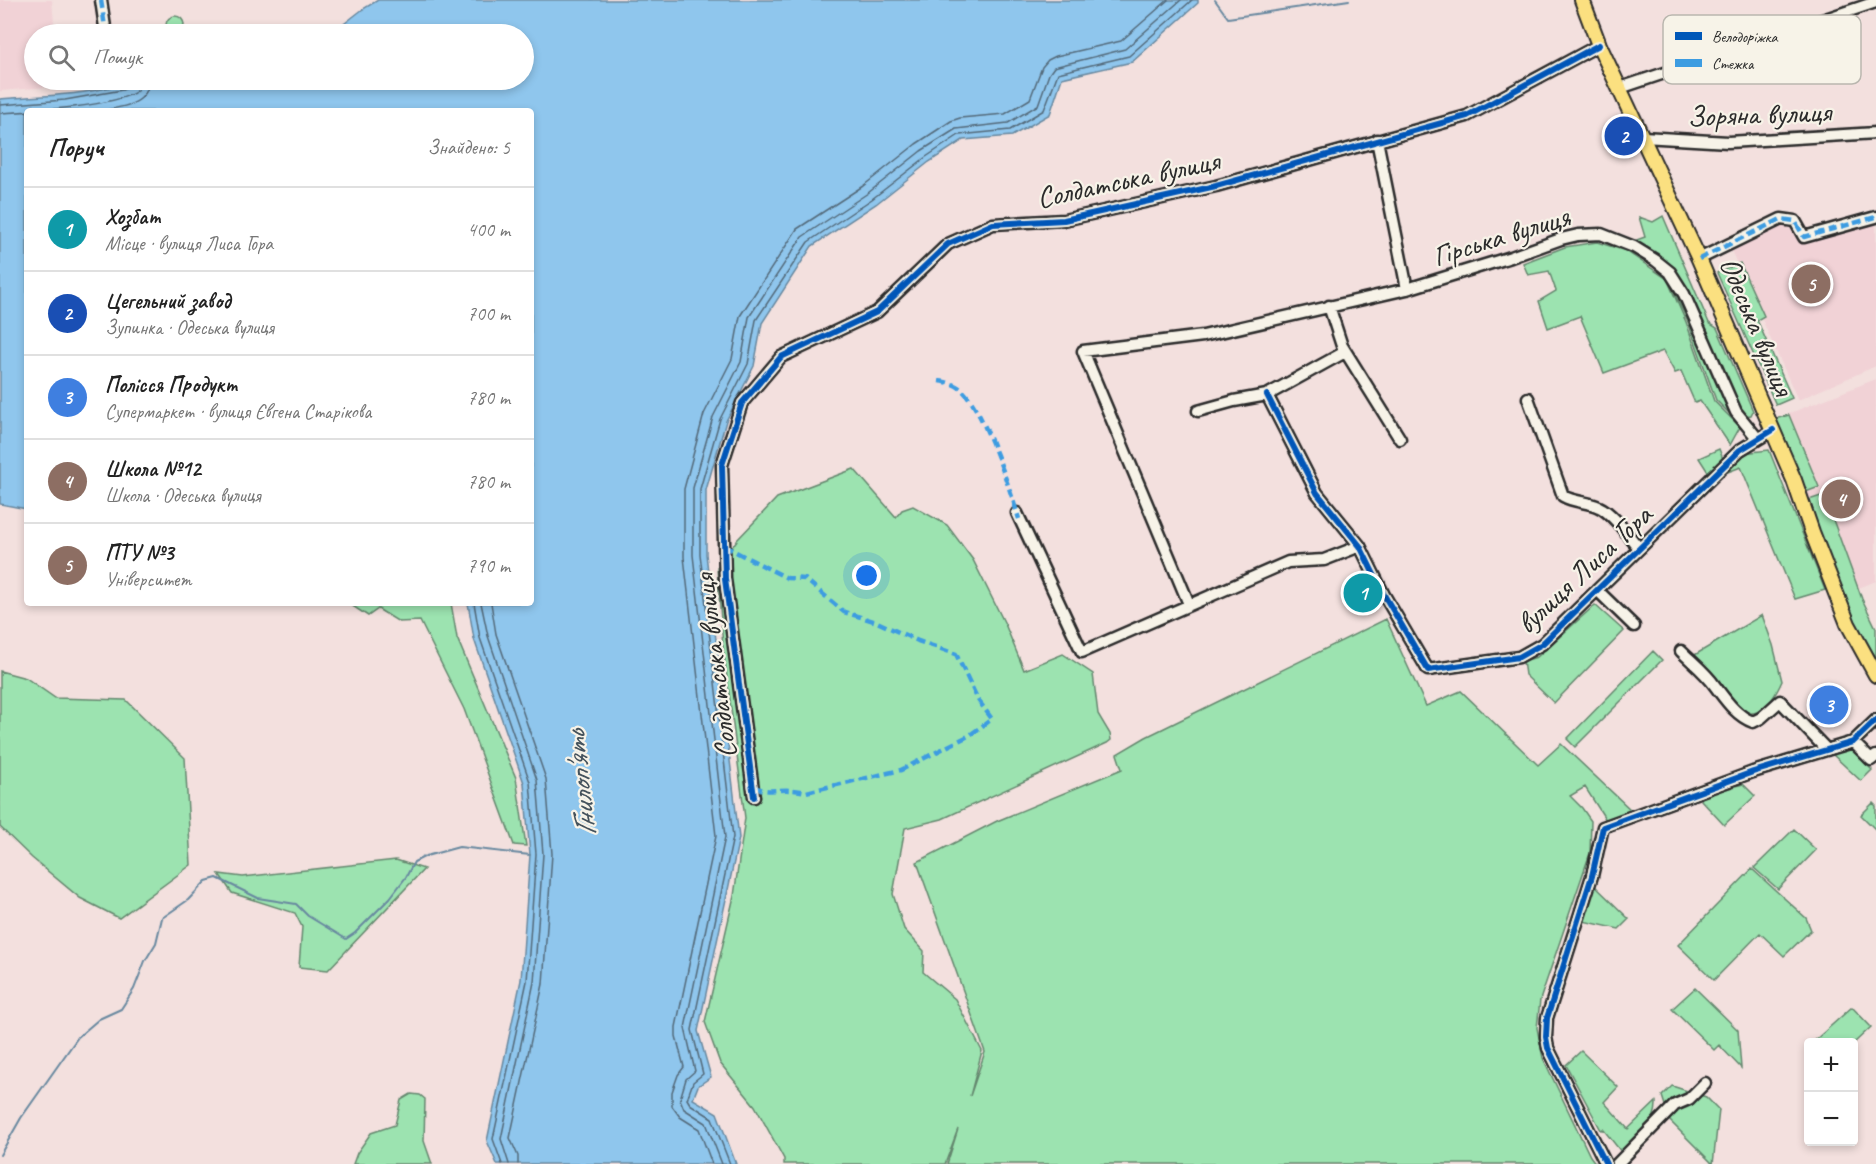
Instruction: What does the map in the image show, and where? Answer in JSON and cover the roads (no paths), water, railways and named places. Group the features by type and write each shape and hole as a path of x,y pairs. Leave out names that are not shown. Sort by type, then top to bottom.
{"main road":[{"name":"Одеська вулиця","path":"1581,0 1599,45 1699,259 1773,430 1840,605 1858,645 1876,675"}],"street":[{"path":"101,0 105,24"},
{"path":"1837,15 1876,2"},
{"name":"Солдатська вулиця","path":"754,797 725,579 722,465 742,403 781,357 877,312 948,244 993,224 1064,220 1216,186 1467,116 1599,45"},
{"path":"1620,88 1663,74"},
{"name":"Зоряна вулиця","path":"1642,137 1728,142 1876,134"},
{"path":"1377,140 1407,289"},
{"path":"1699,259 1781,219 1795,221 1804,237 1876,217"},
{"name":"Гірська вулиця","path":"1189,604 1083,351 1203,336 1407,289 1578,235 1601,234 1634,247 1670,272 1683,294 1736,412 1758,439"},
{"path":"1329,306 1345,352 1400,439"},
{"path":"1198,411 1267,395 1345,352"},
{"path":"1017,513 1082,652 1288,562 1324,560 1360,546 1317,494 1267,395"},
{"path":"1528,398 1563,496 1579,503 1600,507 1640,548"},
{"name":"вулиця Лиса Гора","path":"1360,546 1384,595 1428,670 1519,657 1542,644 1740,450 1773,430"},
{"path":"1596,590 1634,626"},
{"path":"1681,651 1716,686 1721,696 1747,720 1753,722 1761,718 1780,701 1827,750"},
{"path":"1606,1164 1548,1048 1546,1037 1547,1018 1592,876 1603,827 1753,772 1853,742 1876,720"},
{"path":"1853,742 1871,760 1876,756"},
{"path":"1617,1164 1675,1105 1689,1099 1705,1083"}],"water":[{"name":"Гнилоп'ять","path":"378,0 1198,0 1198,3 1132,62 1062,78 1050,114 1012,136 963,140 929,162 876,204 812,246 762,323 754,366 726,421 706,490 706,554 739,838 698,1031 711,1077 698,1086 693,1099 717,1113 736,1164 497,1164 487,1141 521,980 530,855 524,783 474,639 468,606 534,606 534,108 24,108 24,508 0,504 0,99 96,90 534,90 534,24 344,24"}],"waterway":[{"path":"1215,0 1228,18 1349,0"},
{"path":"0,1155 21,1118 78,1037 99,1019 121,1009 134,989 145,961 156,943 162,918 188,900 206,881 217,878 258,898 296,904 308,916 346,939 390,898 414,862 426,856 459,847 530,855"}],"place":[{"name":"Цегельний завод","path":"1624,136"},
{"name":"ПТУ №3","path":"1811,284"},
{"name":"Школа №12","path":"1841,499"},
{"name":"Хозбат","path":"1363,593"},
{"name":"Полісся Продукт","path":"1829,705"}]}
